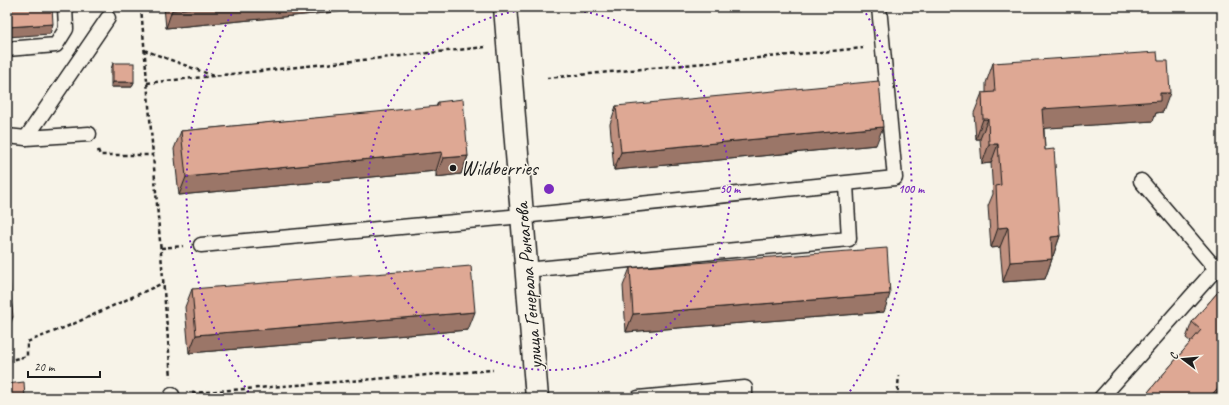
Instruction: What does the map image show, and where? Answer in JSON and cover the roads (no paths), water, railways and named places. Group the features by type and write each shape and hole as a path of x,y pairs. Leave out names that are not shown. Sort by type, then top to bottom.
{"street":[{"name":"улица Генерала Рычагова","path":"505,7 537,398"}],"lane":[{"path":"7,49 56,45 66,29 65,7"},
{"path":"201,245 522,216 895,178 879,7"},
{"path":"26,138 108,18"},
{"path":"7,136 26,138 89,134"},
{"path":"1101,398 1220,268 1141,181"},
{"path":"526,270 849,239 846,184"},
{"path":"638,398 745,388 745,398"}],"place":[{"name":"Wildberries","path":"453,168"}]}
